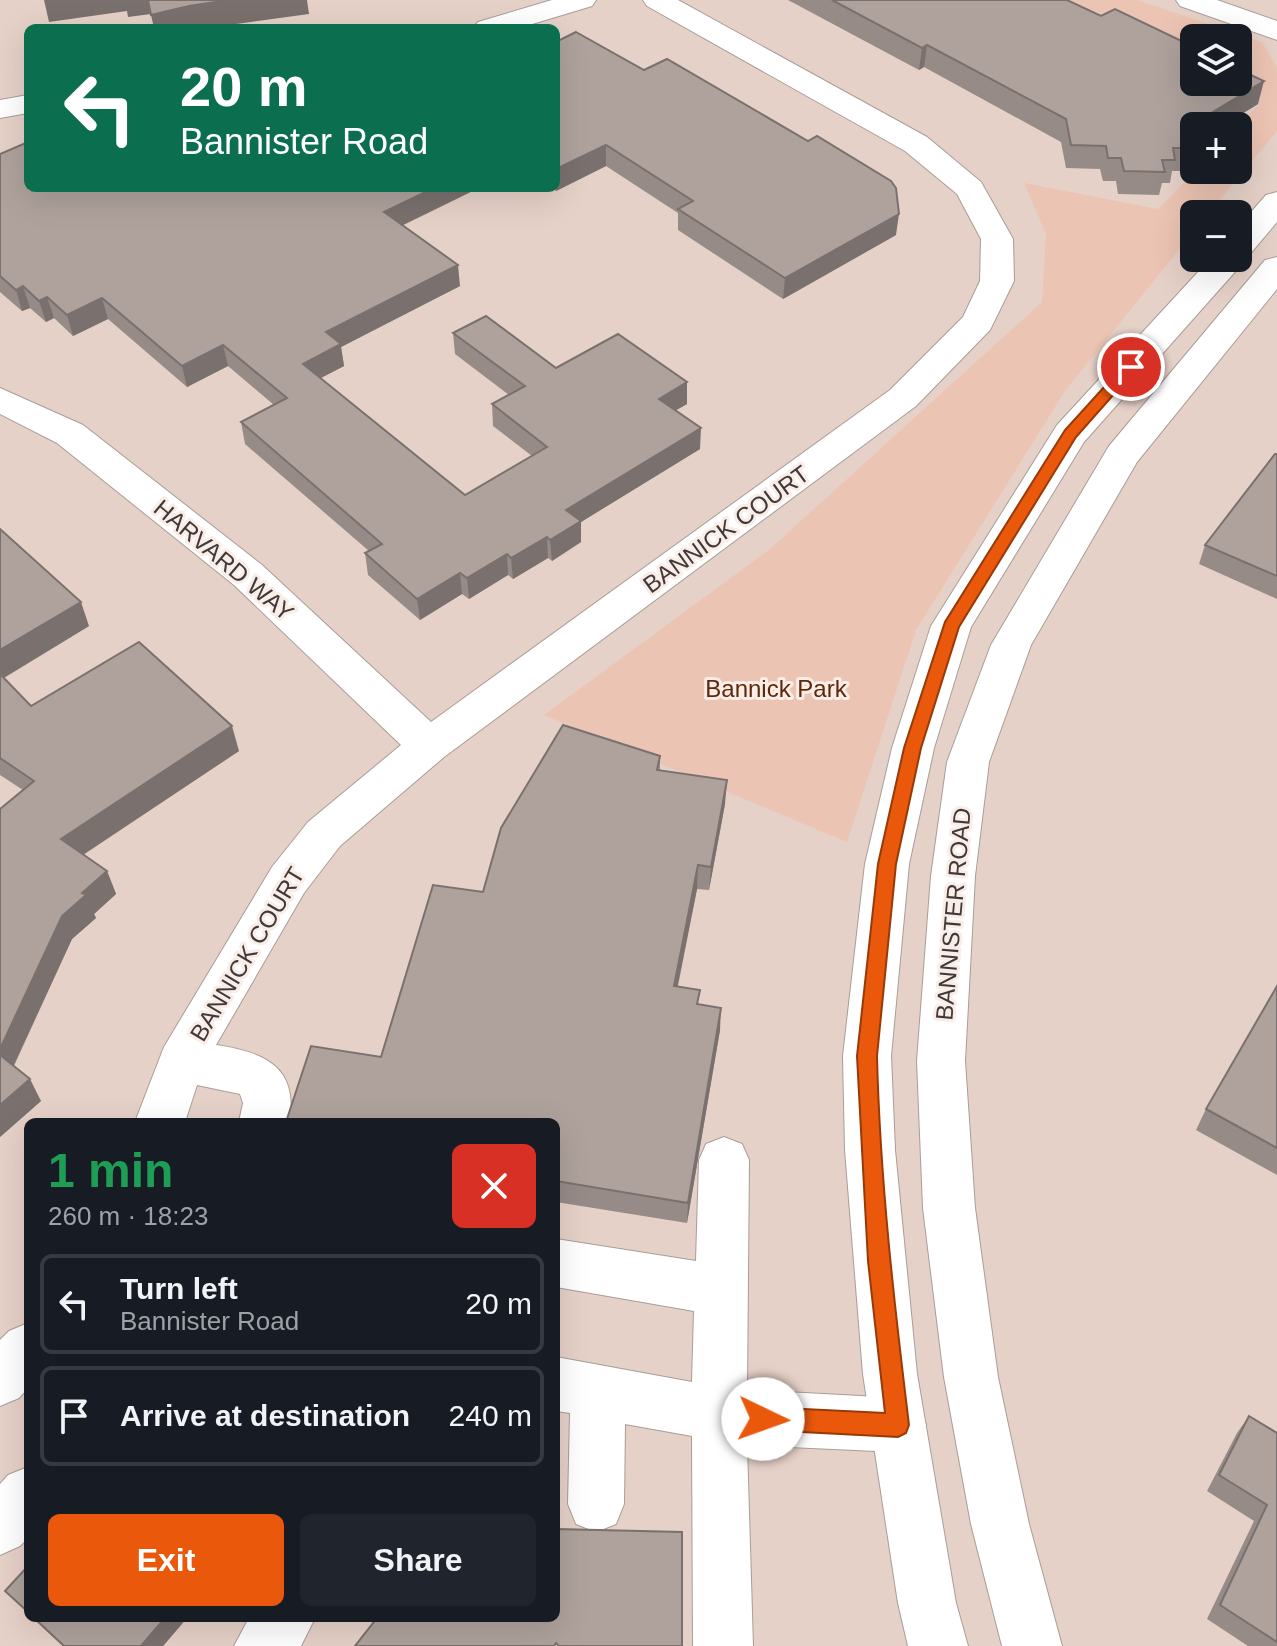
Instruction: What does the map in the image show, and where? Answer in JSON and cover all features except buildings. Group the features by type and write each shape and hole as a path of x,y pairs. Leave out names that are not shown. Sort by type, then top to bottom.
{"main road":[{"path":"501,24 582,0"},
{"name":"BANNICK COURT","path":"161,1118 181,1062 288,880 324,834 429,746 903,398 978,322 997,281 997,239 970,189 916,144 657,0"},
{"path":"1190,0 1277,31"},
{"path":"1233,0 1277,13"},
{"path":"0,109 24,105"},
{"path":"1252,231 1277,202"},
{"name":"BANNISTER ROAD","path":"1032,1646 1000,1524 971,1377 949,1208 941,1061 953,876 968,762 1011,645 1122,455 1277,267"},
{"path":"938,1646 927,1603 898,1425 878,1261 870,1150 867,1056 887,864 913,748 951,626 1070,434 1216,272"},
{"name":"HARVARD WAY","path":"0,400 70,434 248,575 429,746"},
{"path":"181,1062 255,1074 268,1089 270,1106 266,1118"},
{"path":"723,1646 719,1414 724,1160"},
{"path":"560,1264 721,1290"},
{"path":"0,1379 24,1353"},
{"path":"596,1504 577,1388 719,1414 898,1425"},
{"path":"0,1526 24,1499"},
{"path":"264,1646 283,1622"}],"shaded area":[{"path":"0,0 1277,0 1277,1646 0,1646"}],"green space":[{"name":"Bannick Park","path":"1043,0 1137,0 1208,24 1180,24 1180,45"},
{"name":"Bannick Park","path":"1252,39 1262,42 1277,68 1277,131 1252,161 1252,112 1259,105 1252,95"},
{"name":"Bannick Park","path":"1024,183 1158,209 1182,184 1233,184 1220,200 1180,200 1180,248 1065,391 916,630 847,842 544,715 770,549 1042,302 1046,234"}],"route":[{"path":"763,1419 898,1425 878,1261 867,1056 887,864 913,748 951,626 1070,434 1131,367"}]}
